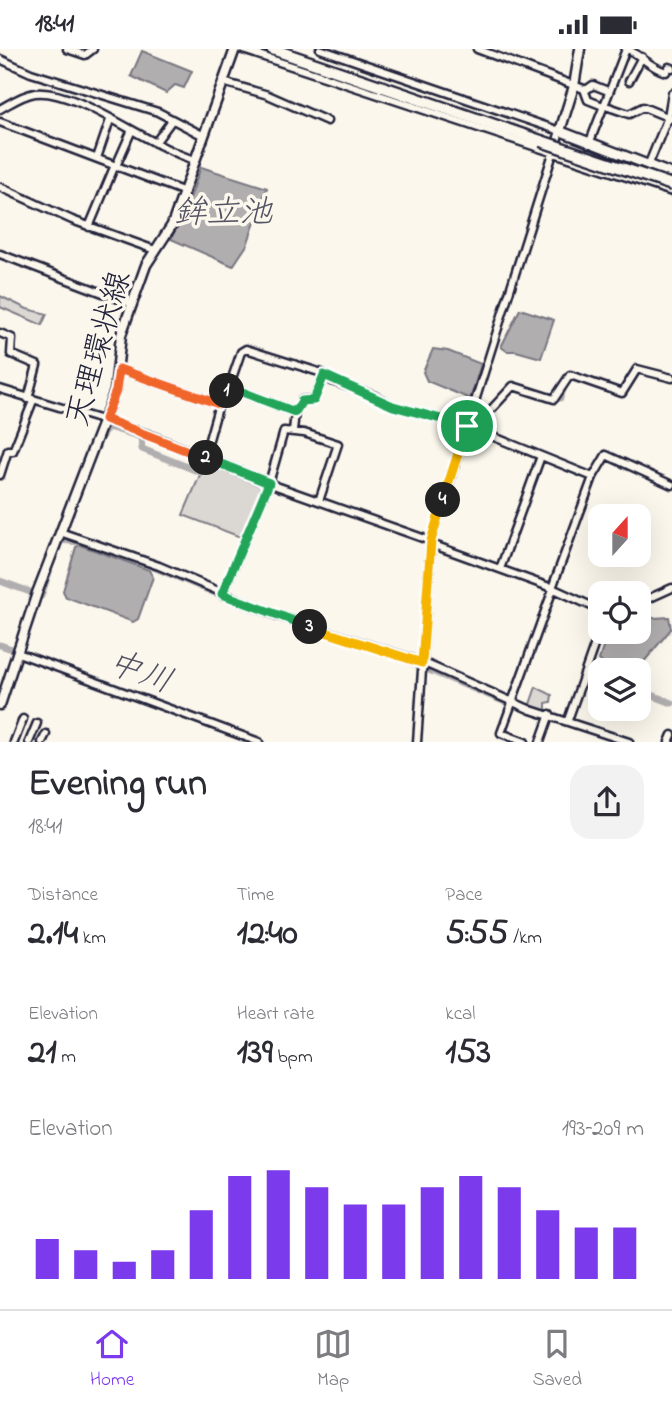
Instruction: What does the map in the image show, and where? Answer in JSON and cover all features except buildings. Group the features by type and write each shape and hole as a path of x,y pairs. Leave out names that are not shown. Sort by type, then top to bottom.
{"highway":[{"path":"272,49 672,180"},
{"path":"289,49 672,185"}],"main road":[{"name":"天理環状線","path":"0,705 36,595 116,391 119,342 132,304 155,250 172,225 235,49"},
{"path":"580,49 574,86 560,131 635,161 672,172"}],"street":[{"path":"66,49 85,55 93,49"},
{"path":"240,49 552,155 578,160 672,192"},
{"path":"320,49 560,131 431,542 417,742"},
{"path":"477,49 503,56 586,90"},
{"path":"589,144 627,49 659,70 666,72 668,67 672,68"},
{"path":"629,81 642,57"},
{"path":"0,59 31,73 158,112 204,136"},
{"path":"223,82 268,95 327,121"},
{"path":"586,90 593,85 608,91"},
{"path":"586,90 588,100 629,114 643,107 670,118"},
{"path":"0,109 24,95 48,93 75,100 131,132 195,160"},
{"path":"649,164 670,118 672,93"},
{"path":"97,158 110,120"},
{"path":"155,143 172,120"},
{"path":"0,122 185,192"},
{"path":"89,227 131,132"},
{"path":"0,187 89,227 155,250"},
{"path":"0,254 132,304"},
{"path":"0,333 12,338 11,354 37,365 30,400 13,451 8,450 0,475"},
{"path":"204,457 219,404 230,388 241,352 246,349 326,377 393,406 467,426 593,477"},
{"path":"119,369 219,404"},
{"path":"480,432 486,414 513,386 554,399 570,375 622,393 637,369 672,378"},
{"path":"293,431 295,412 302,401 314,400 326,377"},
{"path":"230,388 295,412"},
{"path":"0,389 30,400 105,419 553,588 588,604"},
{"path":"222,594 269,483 284,431 293,431 338,444 319,501"},
{"path":"525,742 509,740 501,733 593,477 603,458 609,454 672,485"},
{"path":"500,569 541,456"},
{"path":"60,532 159,566 222,594 346,639 422,663 512,702 628,742"},
{"path":"651,598 672,588"},
{"path":"568,720 595,644"},
{"path":"18,651 259,742"},
{"path":"540,742 550,714"},
{"path":"14,742 23,719"},
{"path":"29,742 37,723"},
{"path":"42,742 46,734"},
{"path":"669,742 672,735"}],"shaded area":[{"path":"0,296 27,309 47,314 42,325 0,307"},
{"path":"205,463 265,488 243,538 183,515"},
{"path":"536,687 552,695 551,702 546,703 546,712 529,707"}],"water":[{"path":"142,51 192,71 184,88 175,85 166,93 131,76"},
{"name":"鉾立池","path":"201,167 267,188 247,245 233,266 171,239 186,209"},
{"path":"520,309 554,320 541,358 507,351 501,347"},
{"path":"433,349 448,351 481,364 470,399 427,381 423,372"},
{"path":"80,545 149,570 153,577 138,619 133,622 66,597 63,591 76,547"},
{"path":"669,617 671,629 647,658 600,658 604,644 651,644 651,618"}],"waterway":[{"path":"549,398 560,398 565,384"},
{"path":"101,437 108,427 141,437 142,449 200,472 207,454"},
{"path":"60,540 80,542"},
{"path":"151,566 256,610"},
{"path":"0,581 41,596 49,572"},
{"path":"300,626 405,660 515,706"},
{"name":"中川","path":"0,645 21,652"},
{"path":"583,685 588,678"},
{"path":"651,695 672,703"}],"route":[{"path":"119,369 219,404 229,387 270,405 295,412 302,401 314,400 324,375 327,379 375,396 393,406 467,426 431,541 422,663 275,615 222,594 242,541 269,483 105,419 116,391 119,369"}]}
